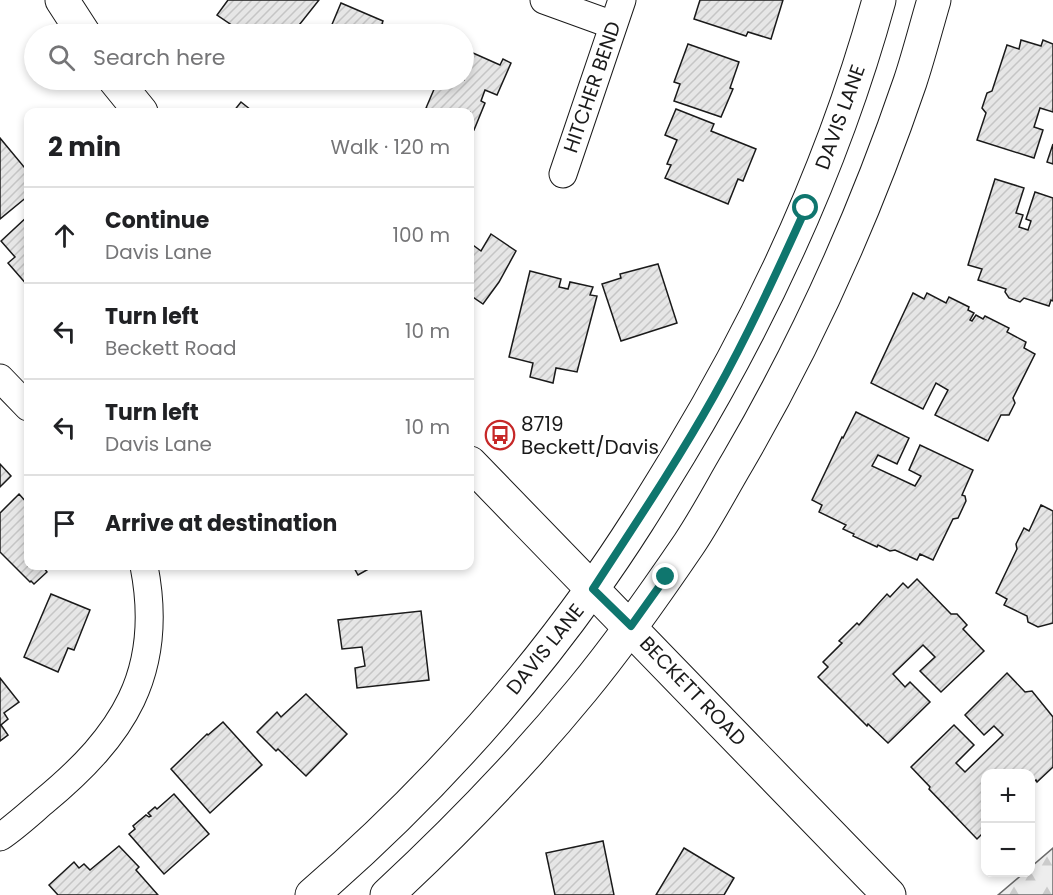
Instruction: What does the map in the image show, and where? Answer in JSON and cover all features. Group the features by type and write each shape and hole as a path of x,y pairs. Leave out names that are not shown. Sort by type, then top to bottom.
{"main road":[{"path":"62,0 78,24"},
{"name":"DAVIS LANE","path":"312,895 352,861 444,768 528,674 593,589 653,497 714,397 766,298 806,208 839,124 879,0"},
{"path":"387,895 521,761 582,690 691,541 767,410 826,294 867,198 898,113 934,0"},
{"path":"123,90 138,108"},
{"name":"BECKETT ROAD","path":"474,467 631,626 889,895"}],"street":[{"path":"544,0 614,25"},
{"name":"HITCHER BEND","path":"563,174 622,0"},
{"path":"0,378 24,403"},
{"path":"0,837 67,782 96,753 118,725 141,676 149,631 150,594 145,570"}],"green space":[{"path":"1053,848 1053,895 998,895 1019,877 1035,877 1035,864"}],"building":[{"path":"228,0 319,0 300,24 230,24 217,15"},
{"path":"700,0 783,0 771,39 748,32 746,36 694,19"},
{"path":"341,3 383,21 382,24 332,24"},
{"path":"1021,40 1041,46 1043,40 1053,44 1053,112 1040,108 1034,127 1043,130 1034,158 977,140 986,113 982,108 987,93 992,91 1007,45 1019,49"},
{"path":"688,44 739,62 730,88 733,89 721,117 674,101 680,84 674,82"},
{"path":"474,53 500,65 503,59 511,63 497,95 485,90 481,101 485,103 474,130 474,108 426,108 434,90 474,90"},
{"path":"241,102 248,108 236,108"},
{"path":"676,109 714,124 711,131 756,149 743,181 738,179 728,204 665,178 671,165 667,164 677,140 665,135"},
{"path":"0,138 24,167 24,199 0,219"},
{"path":"1053,144 1053,164 1047,162"},
{"path":"995,179 1024,188 1016,213 1023,215 1019,227 1028,230 1031,221 1026,219 1035,192 1053,198 1053,301 1051,300 1049,306 1024,298 1020,302 1009,298 1005,292 1006,289 978,280 982,269 968,265"},
{"path":"24,220 24,281 8,263 15,257 1,241"},
{"path":"491,234 516,251 499,282 483,304 474,298 474,246 481,251"},
{"path":"658,264 677,323 621,341 602,284 621,278 620,274"},
{"path":"530,271 561,279 559,287 568,289 570,282 593,287 590,295 597,296 577,372 556,368 553,383 530,377 533,363 509,357"},
{"path":"913,293 924,299 927,293 946,303 949,297 969,307 968,310 974,313 970,320 972,321 976,315 983,319 985,316 1009,328 1007,332 1026,342 1024,348 1035,354 1013,398 1015,403 1009,415 1001,415 988,441 935,415 948,390 936,383 923,409 871,383"},
{"path":"856,412 909,438 897,464 878,455 872,466 915,486 921,476 909,470 920,445 973,470 962,495 965,496 966,501 958,518 953,519 933,560 920,554 917,560 895,550 890,551 878,545 877,547 853,536 854,534 843,529 846,525 819,512 822,505 812,500"},
{"path":"0,464 11,476 0,487"},
{"path":"19,494 24,500 24,570 46,570 47,572 34,584 0,552 0,513"},
{"path":"1041,505 1053,511 1053,623 1038,627 1028,622 1027,616 1004,605 1007,599 996,593 1017,549 1016,544 1024,528 1029,531"},
{"path":"355,570 367,570 358,575"},
{"path":"917,579 951,614 957,614 967,625 963,629 984,651 941,692 920,671 935,657 923,645 893,674 905,687 910,682 930,702 888,743 868,724 867,726 818,677 828,667 823,662 842,643 839,641 857,623 859,625 887,594 890,597 903,583 908,588"},
{"path":"51,594 90,610 74,650 68,648 58,672 24,657"},
{"path":"421,611 429,680 357,688 355,668 365,666 362,647 342,649 338,620"},
{"path":"1007,673 1025,692 1032,691 1053,717 1053,767 1037,782 1035,769 981,769 981,835 977,839 911,767 954,725 974,745 956,763 965,772 1003,735 994,726 984,735 965,715"},
{"path":"0,678 19,702 4,713 8,719 1,725 8,735 0,741"},
{"path":"306,694 347,734 306,776 257,732 277,712 281,717"},
{"path":"223,722 262,765 210,813 171,769 207,734"},
{"path":"174,794 209,834 164,874 129,834 135,829 133,826 146,815 151,816 148,813 155,807 157,809"},
{"path":"603,841 614,895 555,895 546,853"},
{"path":"119,846 139,867 136,870 158,895 58,895 49,885 74,862 79,868 84,864 90,870"},
{"path":"684,848 734,878 724,895 656,895"}],"place":[{"name":"8719 Beckett/Davis","path":"500,435"}],"route":[{"path":"666,577 631,626 593,589 714,397 766,298 806,208"}]}
